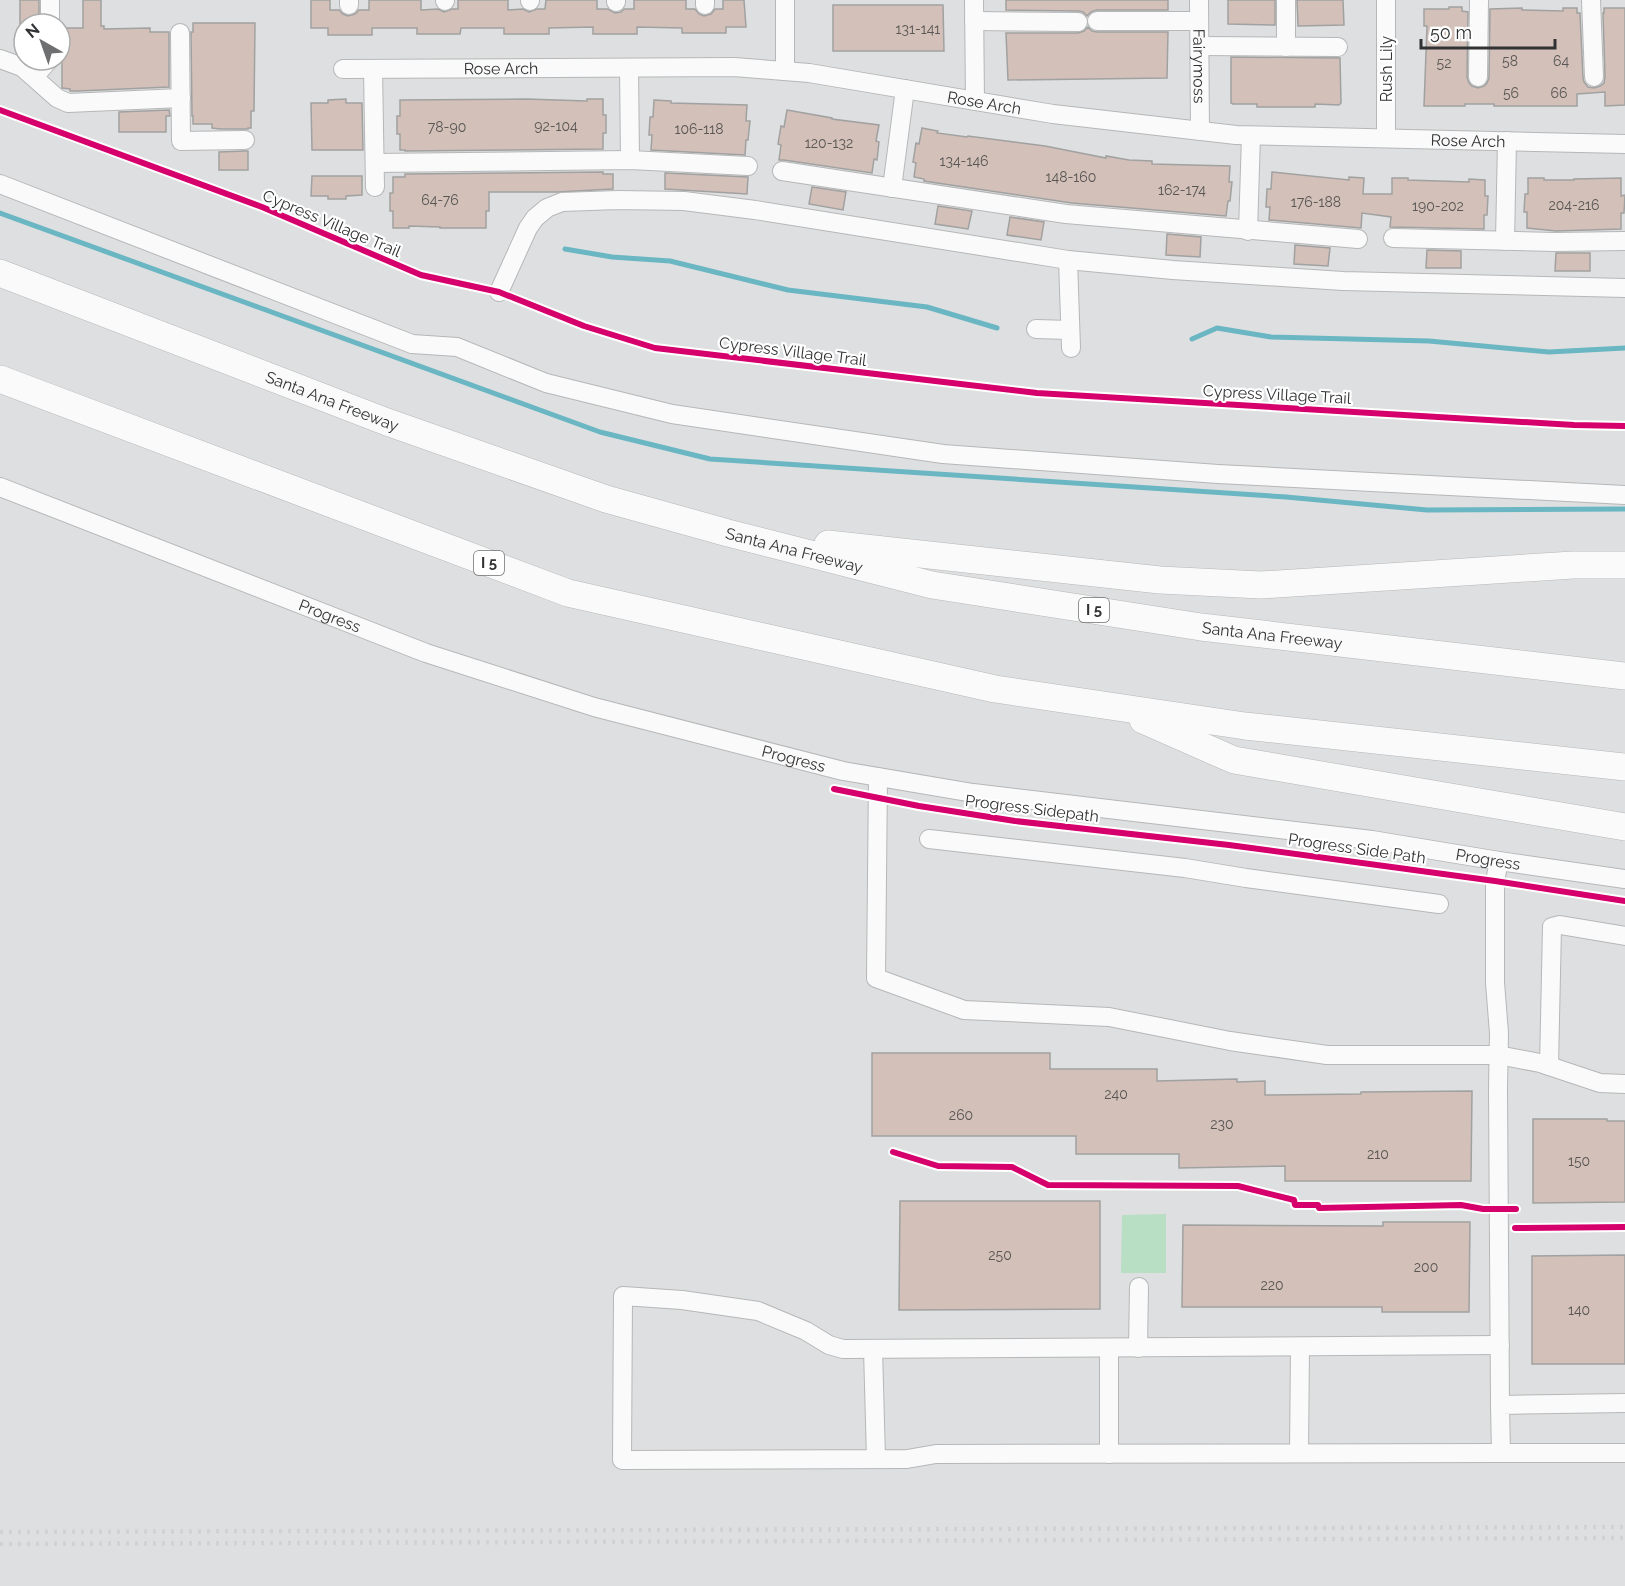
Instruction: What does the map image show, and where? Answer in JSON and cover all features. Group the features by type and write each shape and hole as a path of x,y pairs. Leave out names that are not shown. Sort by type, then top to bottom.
{"highway":[{"name":"Santa Ana Freeway","path":"0,273 387,422 606,499 932,585 1201,627 1625,676"},
{"name":"I 5","path":"0,379 568,593 994,688 1245,726 1625,767"},
{"path":"728,533 1160,580 1261,585 1573,565 1625,565"},
{"path":"1465,658 1625,659"},
{"path":"1108,706 1234,760 1625,827"}],"street":[{"path":"785,0 785,71"},
{"path":"974,0 975,101"},
{"name":"Fairymoss","path":"1199,0 1200,131"},
{"path":"1286,0 1286,46"},
{"name":"Rush Lily","path":"1386,0 1386,138"},
{"path":"1478,77 1479,0"},
{"path":"1592,0 1594,77"},
{"path":"974,21 1078,21"},
{"path":"1096,21 1199,21"},
{"path":"180,33 181,141 244,140"},
{"path":"1200,46 1338,47"},
{"path":"0,59 22,67 57,98 68,103 181,98"},
{"name":"Rose Arch","path":"343,69 734,67 809,73 1053,114 1251,136 1625,144"},
{"path":"629,68 630,160"},
{"path":"374,69 375,187"},
{"path":"34,76 38,72"},
{"path":"892,188 904,89"},
{"path":"1248,231 1251,136"},
{"path":"1505,241 1507,141"},
{"path":"375,163 630,160 748,166"},
{"path":"782,171 1066,214 1358,240"},
{"path":"0,184 412,344 457,347 546,383 672,414 943,454 1218,474 1625,495"},
{"path":"498,292 528,228 535,218 547,208 562,202 618,200 684,201 755,210 1068,260 1173,270 1343,281 1625,288"},
{"path":"1393,238 1625,241"},
{"path":"1036,329 1071,339 1068,260"},
{"name":"Progress","path":"0,487 426,653 594,707 843,771 974,793 1372,840 1625,879"},
{"path":"878,777 876,978 964,1010 1109,1017 1230,1041 1327,1055 1498,1055 1549,1066 1600,1083 1625,1084"},
{"path":"929,839 1185,868 1439,904"},
{"path":"1499,861 1495,881 1495,982 1499,1033 1501,1453"},
{"path":"1549,1066 1552,927 1560,925 1625,936"},
{"path":"1138,1348 1139,1287"},
{"path":"1500,1346 843,1349 829,1345 806,1331 758,1311 682,1300 623,1296 622,1460 908,1459 936,1454 1625,1453"},
{"path":"1299,1453 1300,1347"},
{"path":"1109,1348 1109,1454"},
{"path":"873,1349 876,1459"},
{"path":"1500,1405 1625,1403"}],"green space":[{"path":"1166,1214 1166,1273 1121,1273 1122,1215"}],"building":[{"path":"20,0 39,0 39,12 20,12"},
{"path":"83,0 101,0 101,26 104,26 104,29 150,28 150,32 169,32 169,87 78,91 62,88 62,72 72,72 72,28 83,28"},
{"path":"311,0 330,0 330,10 339,10 348,16 359,10 369,10 369,0 421,0 421,10 438,9 444,12 458,9 458,0 508,0 508,10 523,9 529,12 545,9 546,0 597,0 597,9 608,9 615,13 624,9 634,9 634,0 686,0 686,9 695,9 704,16 711,14 715,9 723,9 723,0 744,0 746,27 726,27 726,33 682,33 682,28 637,27 637,34 593,34 593,27 549,28 549,34 504,34 504,28 461,28 460,34 417,34 417,28 372,28 372,35 328,35 328,28 311,28"},
{"path":"1006,0 1168,0 1168,10 1097,10 1087,16 1078,11 1006,10"},
{"path":"1228,0 1275,0 1275,25 1228,24"},
{"path":"1297,0 1343,0 1344,25 1298,26"},
{"path":"833,5 943,5 944,51 833,51"},
{"path":"1449,7 1462,7 1462,11 1468,12 1467,77 1472,86 1478,88 1484,86 1489,78 1490,9 1522,8 1522,10 1563,11 1563,8 1577,8 1577,13 1580,13 1583,78 1588,87 1594,88 1604,83 1605,77 1604,8 1625,8 1625,105 1605,106 1605,92 1577,94 1577,106 1465,104 1465,106 1424,106 1427,26 1424,26 1424,9 1449,9"},
{"path":"193,23 255,23 254,111 251,111 251,128 220,129 212,128 212,124 193,124 191,32 193,32"},
{"path":"1088,27 1097,32 1168,32 1167,78 1008,80 1006,33 1078,33"},
{"path":"1231,57 1340,58 1341,103 1339,105 1315,104 1315,107 1257,107 1257,104 1233,104 1231,103"},
{"path":"346,99 346,103 362,103 363,150 312,150 311,103 328,103 328,100"},
{"path":"587,99 603,99 606,133 603,133 603,149 400,150 397,116 400,116 400,100 587,101"},
{"path":"654,100 671,101 671,103 747,105 746,121 750,121 745,155 651,150 650,117 653,117"},
{"path":"169,110 170,116 166,116 166,132 119,132 119,112"},
{"path":"787,110 879,125 876,141 879,142 877,160 874,159 872,173 779,160 781,145 778,144"},
{"path":"922,128 938,131 937,133 1045,146 1106,158 1106,156 1152,161 1152,164 1230,166 1229,182 1232,182 1230,201 1228,201 1226,216 1072,203 924,181 924,179 914,177 916,163 913,162 916,143 919,144"},
{"path":"248,151 248,170 219,170 219,152"},
{"path":"603,172 603,174 613,174 613,189 489,192 486,228 409,226 409,228 393,228 390,193 393,193 393,177 405,177 405,174"},
{"path":"1272,172 1349,180 1349,177 1364,178 1363,194 1392,194 1392,178 1469,182 1469,179 1485,180 1485,196 1488,196 1484,229 1390,227 1391,217 1362,213 1361,228 1269,220 1270,207 1266,207 1267,189 1271,189"},
{"path":"665,173 748,177 747,194 665,189"},
{"path":"312,176 362,176 362,195 346,196 346,199 311,196"},
{"path":"1528,178 1574,180 1621,178 1621,196 1625,195 1624,213 1621,213 1621,229 1556,231 1527,228 1527,212 1524,212 1525,194 1528,194"},
{"path":"812,187 846,192 843,210 809,204"},
{"path":"938,206 972,211 968,229 935,224"},
{"path":"1010,217 1044,222 1041,240 1007,235"},
{"path":"1167,234 1201,237 1200,257 1166,255"},
{"path":"1295,245 1330,248 1328,266 1294,264"},
{"path":"1427,250 1461,251 1461,268 1426,268"},
{"path":"1556,253 1590,253 1590,271 1555,271"},
{"path":"872,1053 1050,1053 1050,1069 1157,1069 1157,1081 1237,1079 1237,1082 1265,1081 1265,1095 1472,1091 1471,1181 1285,1181 1285,1166 1179,1168 1179,1154 1076,1154 1076,1136 872,1136"},
{"path":"1533,1119 1625,1121 1625,1202 1533,1203"},
{"path":"900,1201 1100,1201 1100,1309 899,1310"},
{"path":"1383,1222 1470,1222 1469,1312 1382,1312 1382,1307 1182,1307 1183,1225 1383,1226"},
{"path":"1625,1255 1625,1364 1532,1364 1532,1256"}],"waterway":[{"path":"0,213 600,432 710,459 1286,497 1427,510 1625,509"},
{"path":"565,249 612,257 670,261 788,290 927,307 997,328"},
{"path":"1192,339 1217,328 1271,337 1429,341 1549,352 1625,348"}],"railway":[{"path":"0,1532 1625,1527"},
{"path":"0,1544 1625,1538"}],"cycle path":[{"name":"Cypress Village Trail","path":"0,110 262,207 421,275 499,292 584,326 655,348 1037,393 1574,425 1625,426"},
{"name":"Progress Sidepath","path":"834,789 919,806 1015,821 1229,845 1625,901"},
{"path":"893,1152 938,1166 1012,1167 1048,1185 1238,1186 1294,1200 1295,1205 1318,1205 1319,1208 1461,1205 1483,1209 1516,1209"},
{"path":"1515,1228 1625,1227"}]}
